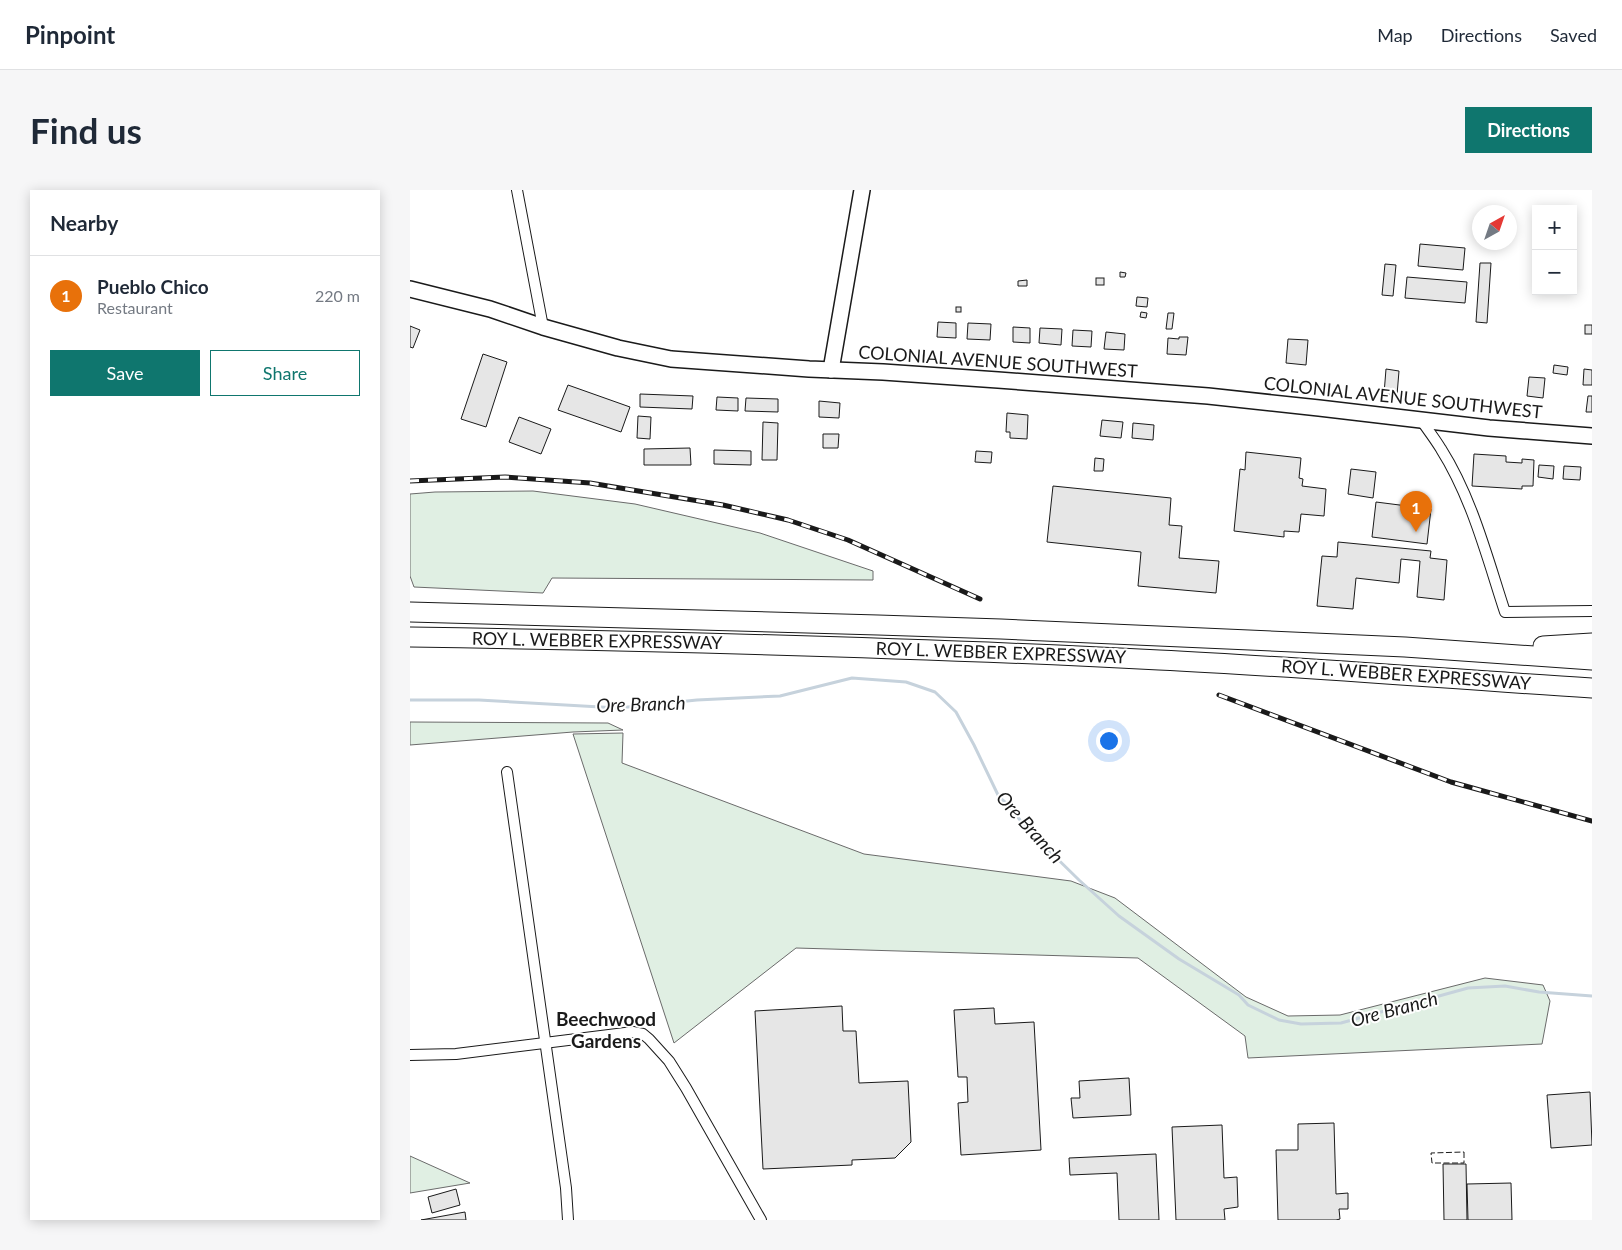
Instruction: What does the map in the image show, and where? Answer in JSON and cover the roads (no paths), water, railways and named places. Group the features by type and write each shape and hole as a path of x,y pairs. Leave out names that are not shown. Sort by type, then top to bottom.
{"highway":[{"name":"ROY L. WEBBER EXPRESSWAY","path":"410,612 878,625 1405,647 1592,660"},
{"name":"ROY L. WEBBER EXPRESSWAY","path":"410,637 662,641 917,649 1260,665 1592,688"},
{"path":"1405,647 1482,644 1540,646 1592,643"}],"main road":[{"path":"831,370 862,190"},
{"name":"COLONIAL AVENUE SOUTHWEST","path":"410,288 490,309 543,327 618,348 664,358 708,363 998,380 1208,396 1489,428 1592,436"}],"street":[{"path":"517,190 543,327"},
{"path":"1422,420 1442,450 1460,484 1482,539 1505,612 1592,611"},
{"path":"507,772 566,1188 568,1220"},
{"path":"410,1055 456,1054 633,1032 642,1034 669,1061 761,1220"}],"waterway":[{"name":"Ore Branch","path":"410,700 479,700 618,708 697,700 780,696 852,678 906,682 935,692 956,712 999,797 1030,832 1079,880 1119,916 1179,959 1239,995 1248,1005 1279,1020 1301,1024 1341,1023 1468,988 1505,986 1539,992 1592,996"}],"railway":[{"path":"410,481 505,477 590,483 723,505 788,520 848,540 980,599"},
{"path":"1219,695 1451,782 1592,821"}],"place":[{"name":"Pueblo Chico","path":"1416,532"}],"district":[{"name":"Beechwood Gardens","path":"606,1030"}]}
